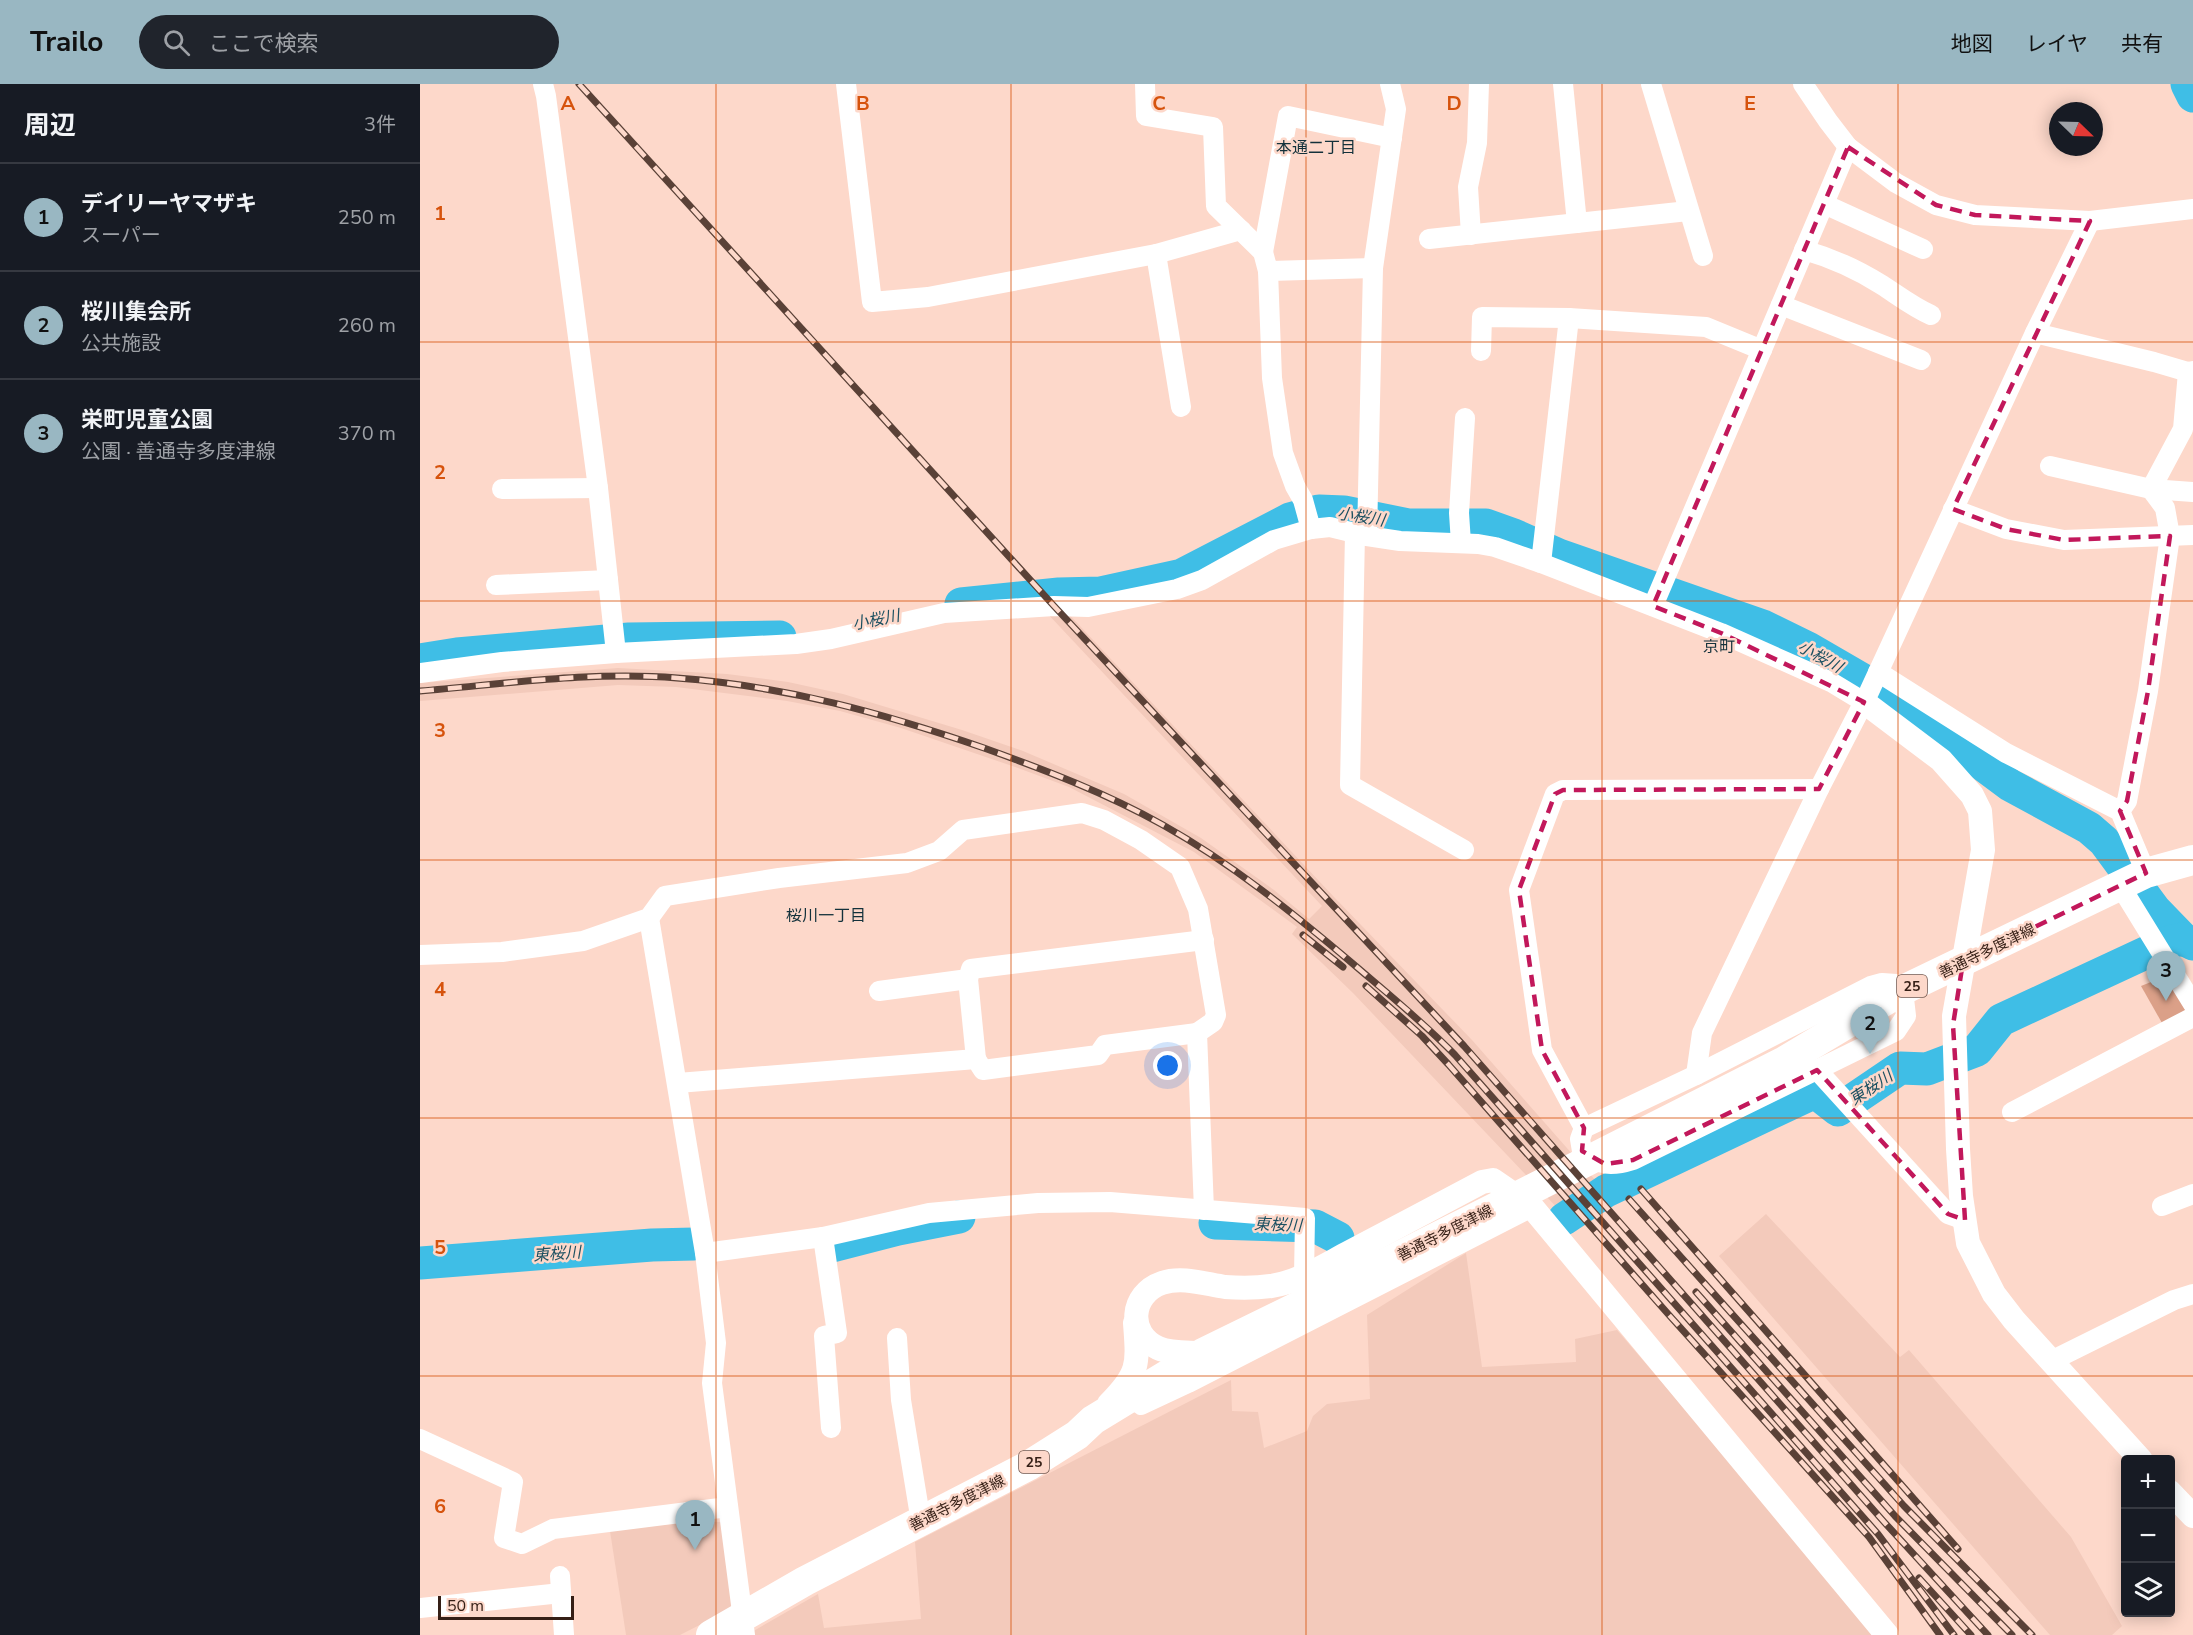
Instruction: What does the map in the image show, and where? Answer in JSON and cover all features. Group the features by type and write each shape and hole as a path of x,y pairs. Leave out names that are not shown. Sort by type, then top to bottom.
{"main road":[{"name":"善通寺多度津線","path":"711,1635 744,1627 806,1581 1028,1466 1085,1427 1203,1353 1350,1281 1702,1087 1783,1062 1903,990 2133,880 2193,860"}],"street":[{"path":"543,84 598,488 615,642"},
{"path":"846,84 872,302 928,297 1156,254 1241,230"},
{"path":"1146,84 1146,116 1213,127 1216,206 1241,230 1265,262 1373,268"},
{"path":"1390,84 1396,110 1373,268 1364,526 1350,785 1464,850"},
{"path":"1471,235 1468,187 1477,143 1479,84"},
{"path":"1563,84 1577,224"},
{"path":"1651,84 1702,256"},
{"path":"1803,84 1827,121 1848,147 1896,183 1936,205 1975,215 2090,222 2193,209"},
{"path":"1392,138 1288,116 1265,262 1272,378 1282,442 1308,519 1330,527 1364,526 1400,541 1461,539 1495,547 1542,553 1657,596 1722,633 1866,697 1941,760 1972,795 1980,811 1983,850 1954,1016 1958,1149 1968,1243 1994,1294 2014,1320 2136,1455"},
{"path":"1657,596 1848,147"},
{"path":"1824,204 1923,249"},
{"path":"1428,239 1688,211"},
{"path":"1584,1128 1702,1087 1702,1033 1819,789 1866,697 2035,333 2090,222"},
{"path":"1804,250 1823,255 1858,271 1914,308 1931,315"},
{"path":"1156,254 1181,407"},
{"path":"1781,305 1921,360"},
{"path":"1481,351 1482,317 1569,318 1706,327 1762,350"},
{"path":"1542,553 1569,318"},
{"path":"2035,333 2191,371 2188,430 2151,489"},
{"path":"1461,539 1459,513 1465,418"},
{"path":"2050,466 2151,489 2193,492"},
{"path":"502,489 598,488"},
{"path":"2151,489 2165,508 2170,536 2148,691 2127,801 2120,811 2133,880 2158,948 2193,1004"},
{"path":"1953,509 2006,529 2064,540 2193,535"},
{"path":"420,673 502,662 615,642 796,644 831,639 944,613 1054,606 1088,607 1177,589 1202,580 1308,519"},
{"path":"496,585 608,579"},
{"path":"1877,673 2006,753 2120,811"},
{"path":"1819,789 1563,790 1555,794 1519,890 1542,1050 1584,1128 1580,1139 1582,1152 1593,1160 1605,1164 1618,1165 1632,1160 1896,1031 1906,1016 1903,990"},
{"path":"420,955 502,952 583,941 650,918 665,896 779,878 907,864 939,851 963,830 1082,813 1104,820 1141,840 1180,867 1198,909 1204,940 1216,1015 1213,1022 1197,1034 1104,1045 1098,1055 982,1070 976,1059 968,979 971,969 1204,940"},
{"path":"650,918 705,1253 716,1343 712,1383 744,1627"},
{"path":"879,991 968,979"},
{"path":"2012,1112 2193,1017"},
{"path":"1197,1034 1204,1210"},
{"path":"678,1083 976,1059"},
{"path":"1817,1070 1948,1214 1965,1220"},
{"path":"1085,1427 1125,1388 1134,1373 1138,1358 1135,1323 1137,1306 1148,1292 1162,1283 1184,1280 1228,1287 1272,1286 1304,1276 1482,1182 1493,1180 1532,1207 1887,1635"},
{"path":"2162,1206 2193,1194"},
{"path":"705,1253 823,1237 929,1213 1038,1203 1110,1203 1305,1218 1304,1276"},
{"path":"1085,1427 1188,1383 1532,1207"},
{"path":"823,1237 837,1334 824,1336 831,1428"},
{"path":"2051,1361 2174,1300 2193,1294"},
{"path":"1135,1323 1144,1338 1158,1348 1203,1353"},
{"path":"897,1338 901,1400 921,1522"},
{"path":"420,1439 513,1482 504,1538 522,1544 553,1529 728,1507"},
{"path":"2175,1497 2193,1516"},
{"path":"420,1608 560,1585 564,1635"}],"highlighted area":[{"path":"1848,147 1936,205 1975,215 2090,221 1953,509 2006,529 2064,540 2170,536 2148,691 2127,801 2120,811 2146,873 1963,962 1953,1025 1965,1220 1948,1214 1817,1070 1633,1160 1605,1164 1582,1151 1584,1128 1542,1050 1519,890 1555,794 1563,790 1819,789 1864,702 1721,633 1653,606"}],"shaded area":[{"path":"1050,594 1334,897 1472,1040 1603,1189 1564,1215 1353,993 1292,934 1297,927 1194,852 1069,787 901,728 840,711 787,701 676,687 618,685 420,701 420,683 618,668 727,674 788,682 843,694 1023,751 1124,794 1201,838 1274,890 1309,919 1322,906 1030,595"},
{"path":"2166,976 2192,1016 2166,1030 2141,986"},
{"path":"1766,1214 1900,1357 1909,1350 2071,1537 2122,1626 2112,1635 2050,1635 1719,1256"},
{"path":"1466,1253 1482,1367 1576,1362 1575,1339 1617,1330 1879,1635 750,1635 818,1594 824,1628 921,1619 915,1542 1231,1380 1232,1411 1258,1412 1264,1448 1307,1431 1313,1416 1327,1404 1370,1399 1367,1315"},
{"path":"670,1521 723,1522 733,1608 680,1635 626,1635 610,1531"}],"waterway":[{"path":"2187,84 2193,96"},
{"name":"小桜川","path":"961,604 1059,594 1100,593 1182,575 1290,519 1319,511 1344,512 1408,525 1486,525 1559,555 1763,626 1808,648 1889,695 2010,785 2089,828 2104,841 2155,910 2183,939 2193,944"},
{"name":"小桜川","path":"420,660 457,654 629,639 780,637"},
{"name":"東桜川","path":"1564,1219 1606,1191 1815,1092 1838,1110 1900,1068 1927,1069 1977,1050 2001,1020 2169,942 2183,939"},
{"name":"東桜川","path":"832,1246 898,1229 959,1217"},
{"name":"東桜川","path":"1215,1223 1315,1226 1338,1238"},
{"name":"東桜川","path":"420,1263 652,1245 694,1244"}],"railway":[{"path":"579,84 1054,606 1464,1046 1885,1523 1988,1635"},
{"path":"420,691 548,679 645,676 717,682 795,694 909,723 1007,756 1120,803 1188,840 1237,872 1307,926 1405,1008 1455,1055 1878,1534 1954,1635"},
{"path":"1303,935 1343,967"},
{"path":"1366,986 1422,1036 1448,1064 1869,1537 1940,1635"},
{"path":"1641,1189 1958,1549"},
{"path":"1629,1199 1904,1506 2032,1635"},
{"path":"1696,1292 1895,1516 2012,1635"},
{"path":"1919,1578 1971,1635"}],"place":[{"name":"栄町児童公園","path":"2166,1001"},
{"name":"桜川集会所","path":"1870,1054"},
{"name":"デイリーヤマザキ","path":"695,1550"}],"district":[{"name":"本通二丁目","path":"1316,148"},
{"name":"京町","path":"1719,647"},
{"name":"桜川一丁目","path":"826,916"}]}
